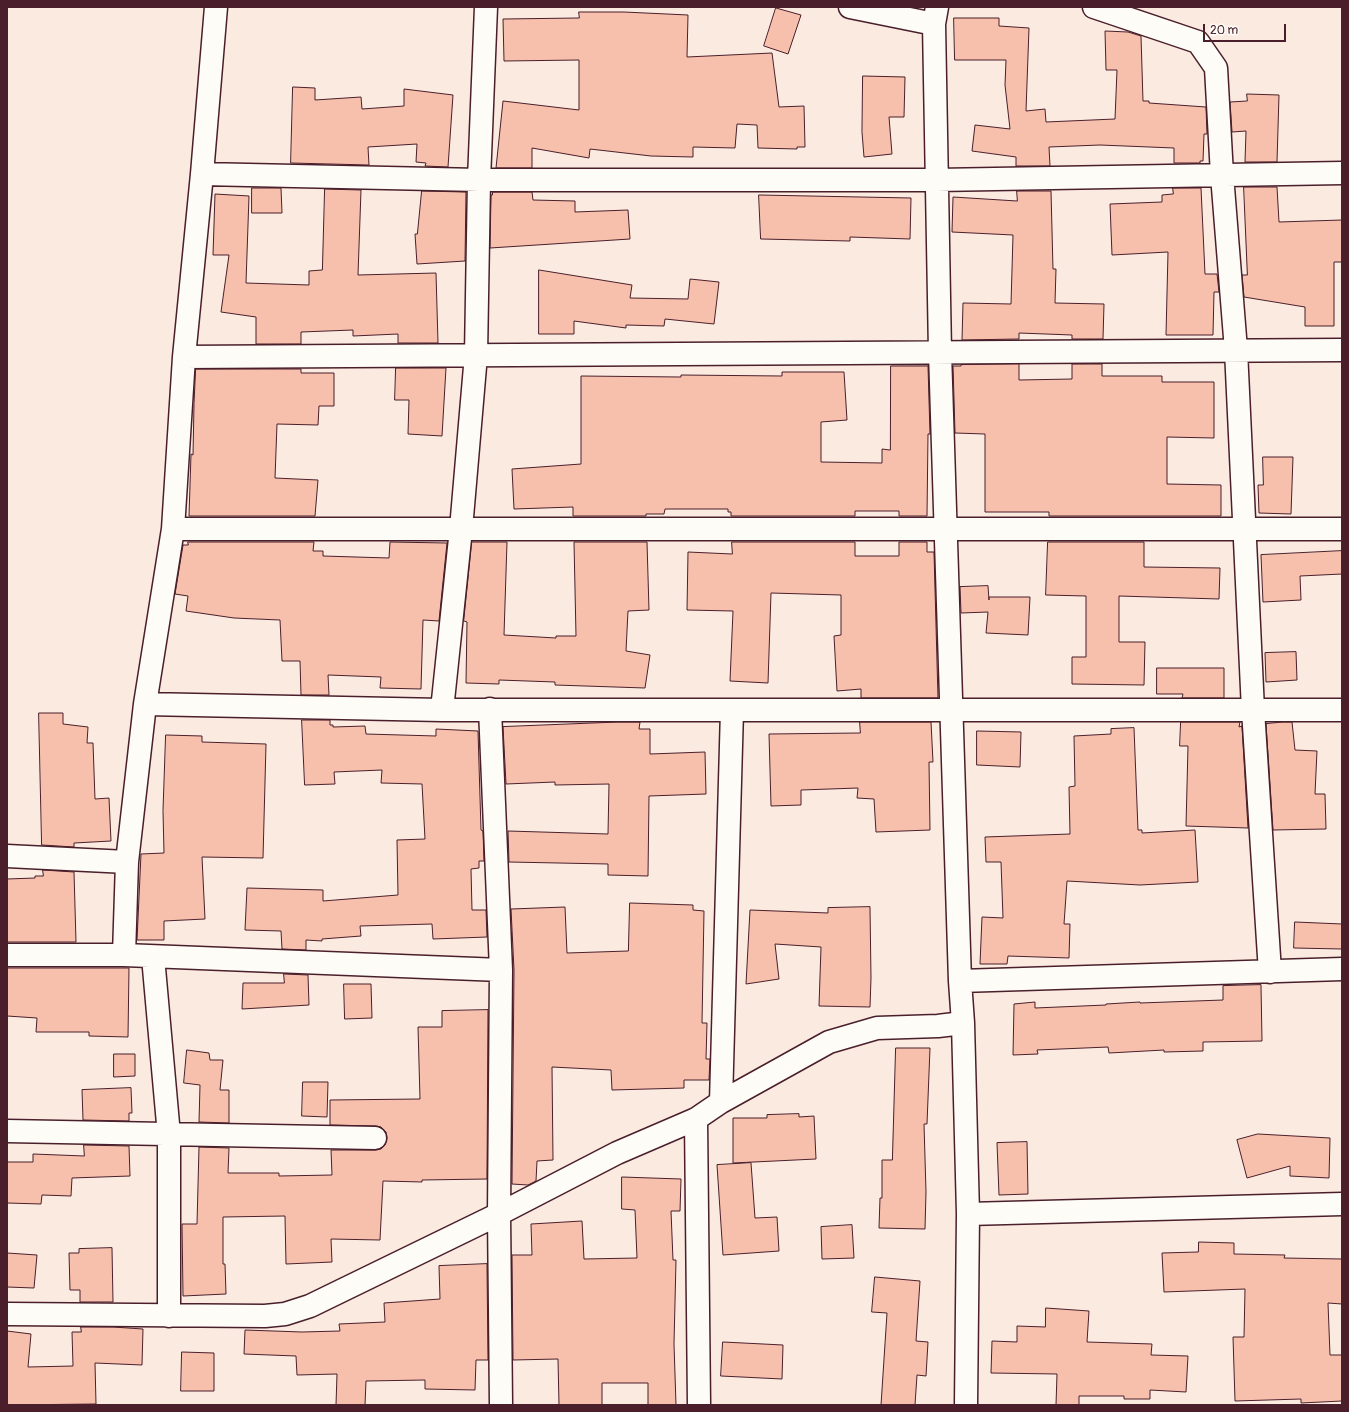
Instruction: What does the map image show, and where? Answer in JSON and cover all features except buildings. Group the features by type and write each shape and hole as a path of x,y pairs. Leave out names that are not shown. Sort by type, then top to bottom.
{"street":[{"path":"124,955 127,862 145,704 173,530 184,358 202,174 216,7"},
{"path":"442,710 461,530 476,355 479,180 486,7"},
{"path":"850,7 936,16 940,352 960,981 963,1023 968,1214 966,1405"},
{"path":"1094,7 1198,42 1216,68 1222,174 1236,350 1253,710 1270,972"},
{"path":"202,174 479,180 937,180 1342,172"},
{"path":"184,358 1342,350"},
{"path":"173,530 1342,530"},
{"path":"145,704 442,710 1342,710"},
{"path":"490,709 501,970 499,1214 501,1405"},
{"path":"722,1102 732,710"},
{"path":"7,856 127,862"},
{"path":"7,955 124,955 501,970"},
{"path":"153,957 169,1135 169,1316"},
{"path":"960,981 1342,970"},
{"path":"7,1314 265,1316 285,1314 304,1308 499,1214 617,1153 696,1119 722,1102 829,1042 877,1028 938,1026 963,1023"},
{"path":"696,1119 699,1405"},
{"path":"7,1131 375,1138"},
{"path":"968,1214 1342,1204"}]}
